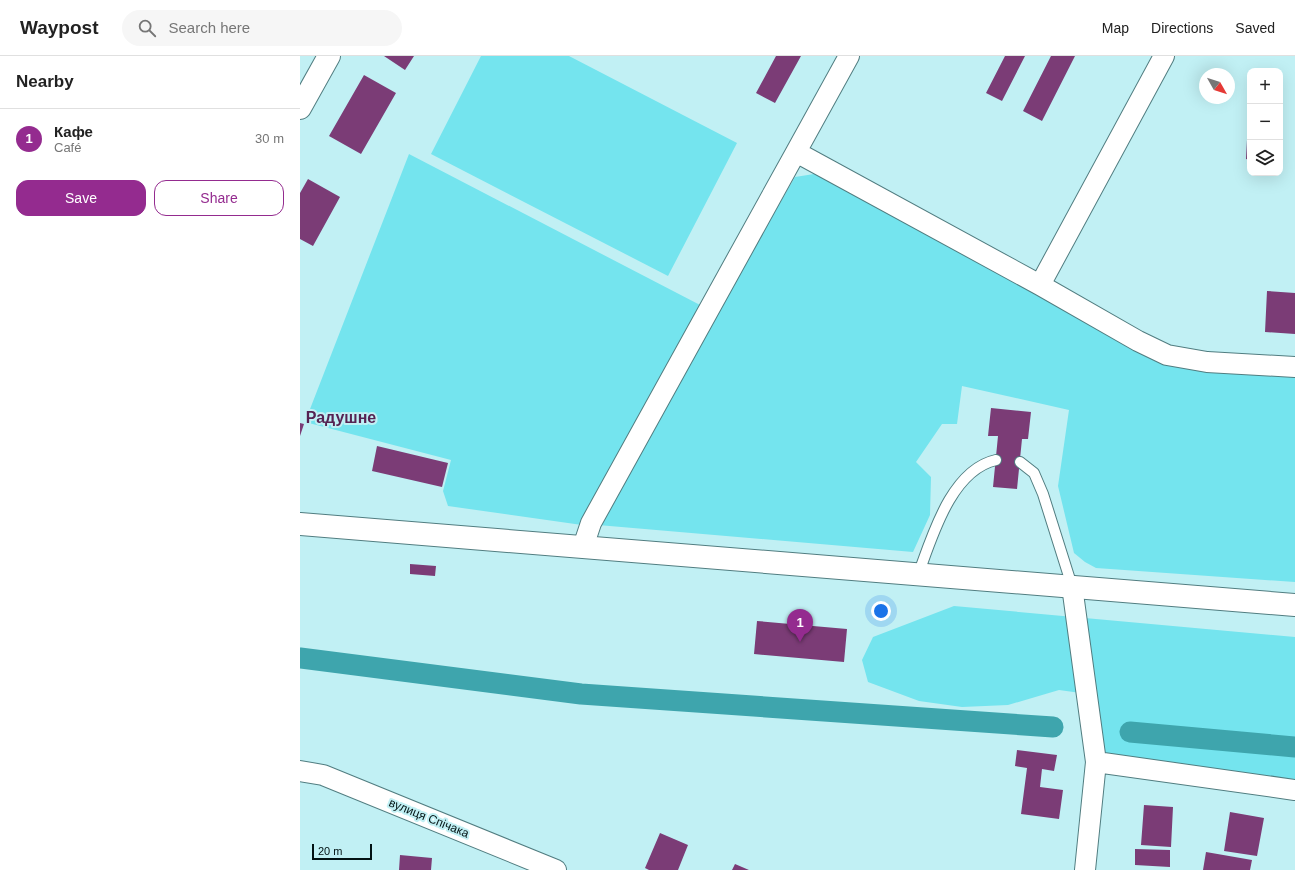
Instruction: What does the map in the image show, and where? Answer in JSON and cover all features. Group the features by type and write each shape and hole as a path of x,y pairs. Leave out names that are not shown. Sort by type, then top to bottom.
{"main road":[{"path":"300,108 329,56"},
{"path":"300,524 1295,605"}],"street":[{"path":"584,547 591,524 849,56"},
{"path":"1040,285 1164,56"},
{"path":"796,152 1040,285 1138,341 1167,355 1207,362 1295,367"},
{"path":"1072,586 1096,762 1085,870"},
{"path":"1096,762 1295,790"},
{"name":"вулиця Спічака","path":"300,771 323,775 556,870"}],"lane":[{"path":"918,574 933,532 954,492 969,473 988,462 996,460"},
{"path":"1020,462 1034,473 1043,494 1072,586"}],"shaded area":[{"path":"481,56 569,56 737,143 668,276 431,154"},
{"path":"409,154 702,306 582,525 448,506 443,491 451,460 305,422"},
{"path":"814,174 835,182 1137,346 1295,373 1295,582 1096,568 1085,562 1074,553 1058,486 1069,410 962,386 957,424 942,424 916,462 931,477 930,515 913,552 598,525 696,348 795,177"},
{"path":"954,606 1295,637 1295,790 1096,762 1088,694 1059,690 1008,705 962,707 919,701 868,682 862,660 873,637"}],"building":[{"path":"384,56 414,56 405,70"},
{"path":"776,56 801,56 775,103 756,93"},
{"path":"1005,56 1025,56 1002,101 986,93"},
{"path":"1051,56 1075,56 1042,121 1023,111"},
{"path":"364,75 396,93 361,154 329,136"},
{"path":"308,179 340,197 313,246 300,239 300,193"},
{"path":"1267,291 1295,293 1295,334 1265,332"},
{"path":"991,408 1031,412 1028,439 1022,439 1017,489 993,487 998,436 988,436"},
{"path":"300,423 304,424 300,436"},
{"path":"377,446 448,463 442,487 372,471"},
{"path":"410,564 436,566 435,576 410,574"},
{"path":"757,621 847,629 844,662 754,654"},
{"path":"1017,750 1057,755 1054,771 1042,769 1040,787 1063,790 1059,819 1021,814 1027,768 1015,766"},
{"path":"1144,805 1173,807 1171,847 1141,845"},
{"path":"1230,812 1264,818 1257,856 1224,851"},
{"path":"660,833 688,845 678,870 649,870 645,868"},
{"path":"1135,849 1170,850 1170,867 1135,865"},
{"path":"1206,852 1252,860 1250,870 1203,870"},
{"path":"400,855 432,858 431,870 399,870"},
{"path":"735,864 749,870 732,870"}],"waterway":[{"path":"300,658 581,694 1053,727"},
{"path":"1130,732 1295,747"}],"place":[{"name":"Кафе","path":"800,642"}],"district":[{"name":"Радушне","path":"341,417"}]}
